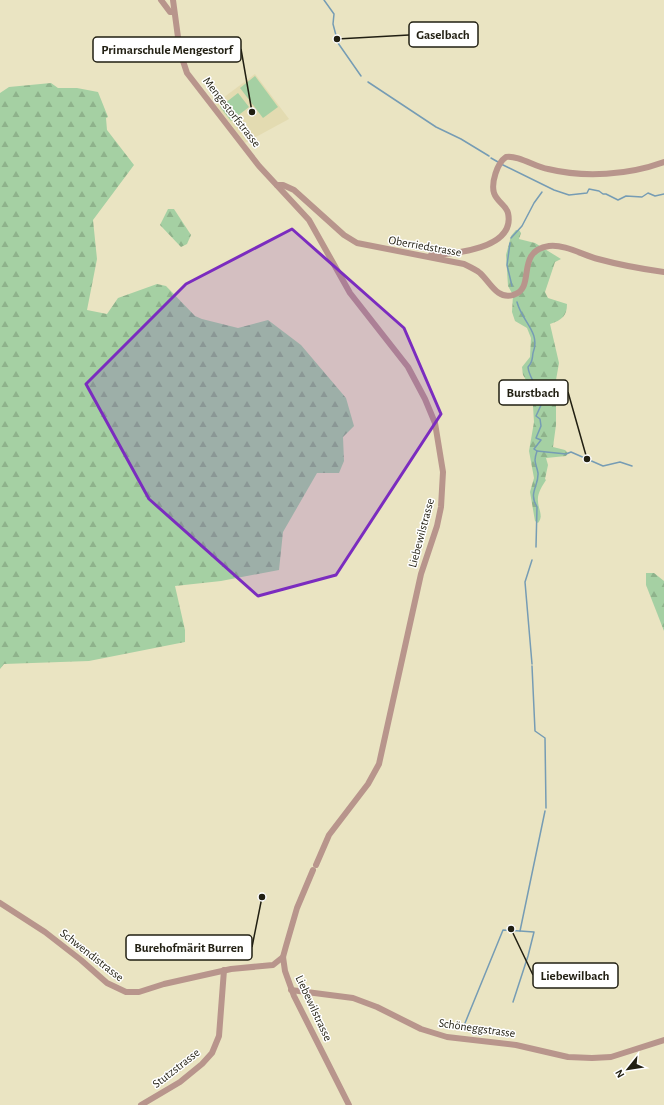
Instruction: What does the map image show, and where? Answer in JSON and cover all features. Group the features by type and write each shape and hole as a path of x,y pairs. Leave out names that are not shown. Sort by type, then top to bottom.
{"street":[{"path":"161,0 170,12 174,12"},
{"name":"Mengestorfstrasse","path":"173,0 180,52 187,73 259,166 277,185"},
{"path":"426,257 484,246 492,243 501,235 508,224 508,213 497,198 494,189 499,165 506,157 516,158 553,170 596,173 631,171 664,162"},
{"name":"Oberriedstrasse","path":"277,185 283,185 294,190 344,235 357,243 469,266 481,274 497,292 506,296 515,295 522,290 525,282 528,259 536,251 548,246 560,247 616,264 664,272"},
{"name":"Liebewilstrasse","path":"277,185 309,220 350,293 402,358 413,375 435,423 443,472 440,515 421,574 379,764 368,784 329,835 298,908 283,957 285,971 291,990 349,1105"},
{"name":"Schwendistrasse","path":"0,903 45,932 81,960 107,983 126,992 135,993 164,984 224,970 273,964 283,957"},
{"path":"273,964 285,971"},
{"name":"Stutzstrasse","path":"141,1105 176,1084 202,1064 212,1053 219,1036 224,970"},
{"name":"Schöneggstrasse","path":"291,990 353,998 377,1006 426,1031 447,1037 516,1045 568,1057 611,1057 664,1040"}],"highlighted area":[{"path":"292,229 404,328 441,414 336,575 258,596 149,499 86,384 186,284"}],"shaded area":[{"path":"255,74 289,119 245,143 215,104"}],"green space":[{"path":"255,76 278,107 263,118 240,88"},
{"path":"51,83 58,88 77,88 98,92 108,117 106,118 107,130 134,165 93,220 97,259 87,310 107,314 118,298 157,284 166,286 195,316 202,319 238,328 268,320 301,345 346,398 354,426 343,437 344,461 339,473 317,473 283,532 279,570 221,581 175,586 185,630 185,642 89,661 4,664 0,669 0,93 9,87"},
{"path":"238,93 249,107 231,121 220,107"},
{"path":"168,209 174,209 191,235 187,244 181,247 160,225"},
{"path":"516,230 519,230 521,233 519,239 535,243 561,259 555,262 545,292 548,298 567,304 565,315 558,321 550,324 559,363 556,380 556,425 553,447 565,450 568,453 566,456 546,458 548,465 546,480 538,496 541,518 538,523 535,521 530,492 534,478 529,451 534,422 532,390 523,375 522,367 530,357 531,338 527,328 515,321 512,312 513,295 508,286 506,255 511,236"},
{"path":"646,573 654,573 664,581 664,631 646,585"}],"waterway":[{"path":"324,0 334,14 333,24 338,43 361,76"},
{"path":"368,82 436,127 461,139 489,156"},
{"path":"491,158 498,162"},
{"path":"501,164 554,190 569,195 587,193 589,189 599,191 618,200 626,196 642,197 648,193 655,196 664,194"},
{"path":"511,238 522,226 534,203 542,192"},
{"path":"510,243 507,265 512,286"},
{"path":"517,302 519,309 535,339 532,360 528,367 536,388 536,395 542,403 536,416 540,419 541,426 536,438 541,440 534,449 537,451 535,460 538,473 534,494 534,502 537,507 536,547"},
{"path":"537,451 566,454 571,452 603,466 620,462 632,466"},
{"path":"532,560 525,582 532,664"},
{"path":"532,666 535,731 545,738 546,808"},
{"path":"463,1028 503,930 520,931 545,811"},
{"path":"513,1002 534,932 520,931"}],"place":[{"name":"Gaselbach","path":"337,39"},
{"name":"Primarschule Mengestorf","path":"252,112"},
{"name":"Burstbach","path":"587,459"},
{"name":"Burehofmärit Burren","path":"262,897"},
{"name":"Liebewilbach","path":"511,929"}]}
